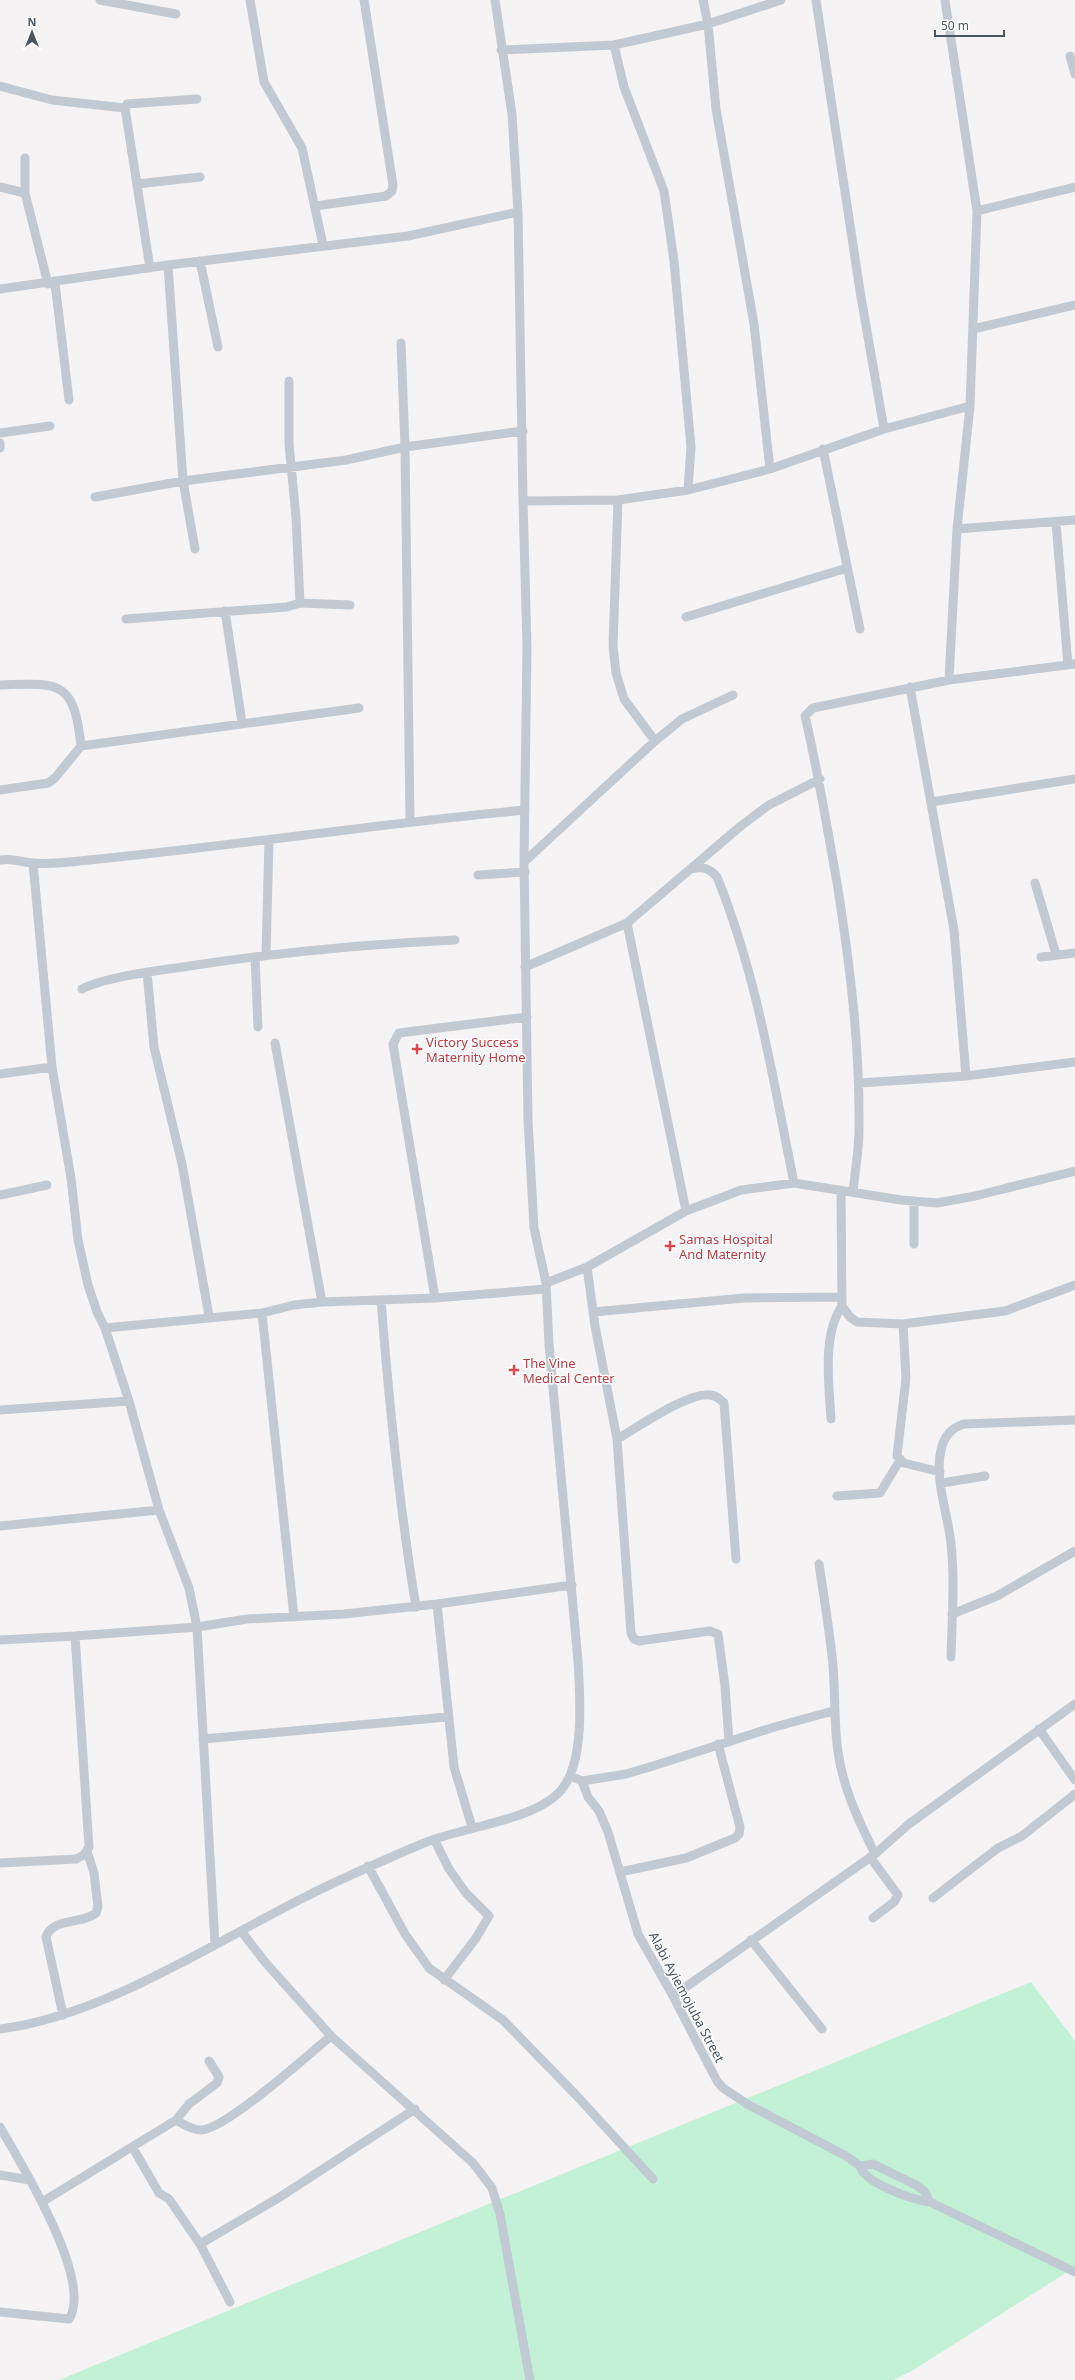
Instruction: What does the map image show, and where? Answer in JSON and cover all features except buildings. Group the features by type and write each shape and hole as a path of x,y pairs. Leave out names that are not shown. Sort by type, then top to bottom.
{"street":[{"path":"100,0 176,14"},
{"path":"250,0 264,82 302,148 323,245"},
{"path":"315,206 386,196 392,191 393,185 364,0"},
{"path":"0,2029 63,2015 134,1985 368,1866 434,1839 472,1827 530,1812 548,1802 562,1790 571,1776 581,1710 572,1585 549,1344 546,1286 534,1228 528,1120 524,862 527,647 518,212 512,114 501,50 495,0"},
{"path":"703,0 708,24 716,110 754,324 770,469"},
{"path":"501,50 614,45 708,24 781,0"},
{"path":"816,0 860,291 884,429"},
{"path":"945,0 976,211 970,406 957,529 949,680"},
{"path":"614,45 624,87 664,191 674,261 691,447 688,490"},
{"path":"1070,56 1075,74"},
{"path":"0,86 52,100 125,108"},
{"path":"150,268 125,108 127,104 149,101 197,99"},
{"path":"25,158 25,193 51,283 69,400"},
{"path":"137,184 200,177"},
{"path":"0,187 25,193"},
{"path":"976,211 1075,187"},
{"path":"0,290 168,265 323,245 408,236 518,212"},
{"path":"200,261 218,347"},
{"path":"168,265 183,481 195,549"},
{"path":"973,329 1075,305"},
{"path":"401,343 405,447 410,820"},
{"path":"289,381 289,427 300,603"},
{"path":"523,501 618,500 688,490 770,469 823,448 884,429 970,406"},
{"path":"0,433 50,426"},
{"path":"95,497 183,481 292,465 346,460 405,447 523,431"},
{"path":"0,443 0,448"},
{"path":"823,448 860,630"},
{"path":"618,500 613,646 616,673 624,699 654,741"},
{"path":"957,529 1075,520"},
{"path":"853,1192 859,1130 859,1084 858,1043 850,963 820,779 805,716 813,708 910,687 949,680 1072,664 1056,522"},
{"path":"686,617 847,568"},
{"path":"126,619 287,607 300,603 350,605"},
{"path":"226,611 242,723"},
{"path":"0,685 46,684 65,693 73,703 78,716 81,746"},
{"path":"910,687 954,930 966,1076"},
{"path":"524,862 654,741 682,719 733,695"},
{"path":"0,790 48,783 55,778 81,746 359,708"},
{"path":"931,802 1075,778"},
{"path":"525,967 627,923 742,825 769,805 820,779"},
{"path":"0,860 9,858 33,863 98,859 269,840 410,820 525,810"},
{"path":"266,955 269,840"},
{"path":"33,863 52,1067 72,1178 78,1240 88,1285 97,1312 105,1328 129,1401 158,1510 189,1588 197,1627 214,1945"},
{"path":"692,869 700,867 710,869 717,877 743,949 753,986 794,1183"},
{"path":"478,875 525,872"},
{"path":"1034,883 1056,954"},
{"path":"627,923 686,1211"},
{"path":"82,989 147,972 266,955 380,943 455,940"},
{"path":"1041,956 1075,953"},
{"path":"255,957 258,1027"},
{"path":"147,972 154,1047 182,1164 209,1316"},
{"path":"435,1298 393,1044 399,1033 527,1017"},
{"path":"275,1043 322,1302"},
{"path":"859,1084 966,1076 1075,1062"},
{"path":"0,1074 52,1067"},
{"path":"105,1328 209,1316 262,1313 294,1305 322,1302 435,1298 546,1286 587,1267 686,1211 741,1190 794,1183 914,1202 954,1201 1075,1171"},
{"path":"0,1195 47,1185"},
{"path":"831,1419 828,1366 831,1336 837,1312 842,1301 841,1190"},
{"path":"914,1202 914,1244"},
{"path":"587,1267 593,1312 617,1439 631,1634 634,1639 638,1641 716,1632 725,1686 729,1742"},
{"path":"842,1301 850,1317 857,1322 903,1324 1005,1311 1075,1285"},
{"path":"593,1312 744,1298 842,1301"},
{"path":"381,1300 391,1432 403,1529 416,1606"},
{"path":"262,1313 294,1617"},
{"path":"903,1324 906,1378 896,1452 900,1460 940,1472"},
{"path":"617,1439 675,1405 693,1398 710,1394 717,1397 724,1403 736,1559"},
{"path":"0,1410 129,1401"},
{"path":"950,1657 952,1614 951,1544 940,1472 942,1447 948,1433 953,1428 964,1424 1075,1420"},
{"path":"837,1496 880,1492 900,1460"},
{"path":"942,1483 985,1476"},
{"path":"0,1526 158,1510"},
{"path":"952,1614 997,1596 1075,1551"},
{"path":"819,1564 833,1668 834,1711 842,1771 848,1794 873,1856 898,1895 894,1902 873,1918"},
{"path":"0,1640 197,1627 247,1620 437,1604 572,1585"},
{"path":"437,1604 447,1718 454,1767 472,1827"},
{"path":"63,2015 46,1937 48,1931 55,1926 87,1919 96,1913 98,1907 94,1872 87,1851 89,1839 75,1636"},
{"path":"673,1996 873,1856 909,1824 1075,1704"},
{"path":"571,1776 582,1781 633,1772 718,1744 834,1711"},
{"path":"203,1739 447,1718"},
{"path":"1039,1729 1075,1780"},
{"path":"620,1872 686,1858 735,1838 739,1834 740,1827 718,1744"},
{"name":"Alabi Ayiemojuba Street","path":"582,1781 588,1797 599,1811 608,1832 638,1934 673,1996 712,2073 723,2088 768,2116 846,2156 860,2166 864,2175 909,2198 930,2202"},
{"path":"933,1898 998,1848 1022,1836 1075,1794"},
{"path":"434,1839 449,1869 466,1893 489,1916 476,1938 444,1980"},
{"path":"0,1863 76,1859 87,1851"},
{"path":"368,1866 405,1934 429,1968 503,2020 576,2095 653,2179"},
{"path":"241,1931 265,1962 331,2036 473,2163 492,2188 500,2214 530,2380"},
{"path":"751,1940 822,2028"},
{"path":"176,2120 195,2130 212,2128 262,2094 331,2036"},
{"path":"42,2202 133,2148 176,2120 189,2104 217,2084 219,2077 209,2061"},
{"path":"200,2244 280,2197 415,2110"},
{"path":"0,2127 42,2202 68,2258 74,2304 73,2313 69,2320 0,2312"},
{"path":"133,2148 159,2193 169,2199 200,2244 230,2302"},
{"path":"860,2166 873,2164 916,2184 924,2191 930,2202 1075,2272"},
{"path":"0,2175 30,2180"}],"green space":[{"path":"1031,1982 1075,2041 1075,2267 915,2369 894,2380 59,2380"}],"place":[{"name":"Victory Success Maternity Home","path":"417,1049"},
{"name":"Samas Hospital And Maternity","path":"670,1246"},
{"name":"The Vine Medical Center","path":"514,1370"}]}
